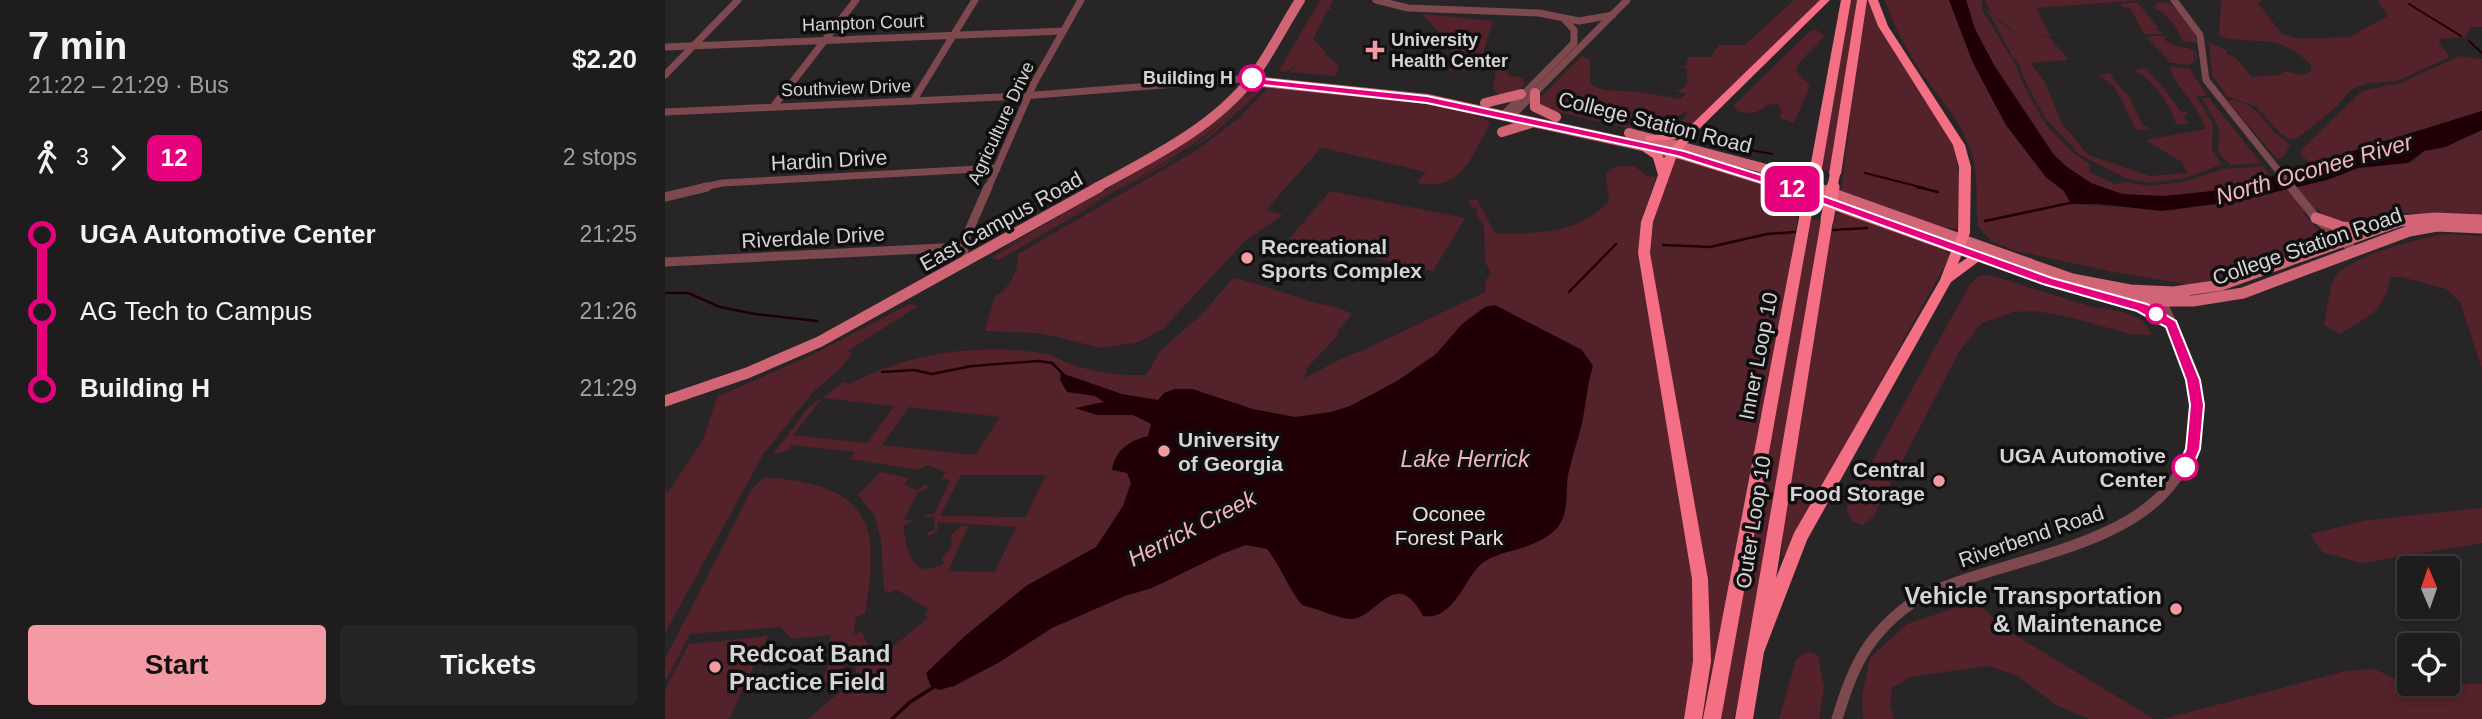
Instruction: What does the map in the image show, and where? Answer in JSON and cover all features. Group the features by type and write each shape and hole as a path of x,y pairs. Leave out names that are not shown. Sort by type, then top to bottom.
{"highway":[{"path":"1693,719 1702,661 1700,579 1644,253 1647,222 1663,173 1690,132 1825,0"},
{"name":"Inner Loop 10","path":"1712,719 1846,0"},
{"name":"Outer Loop 10","path":"1744,719 1862,0"},
{"path":"1756,650 1771,618 1780,585 1800,538 1946,280 1961,244 1965,166 1959,145 1883,26 1873,0"},
{"path":"1650,138 1675,137 1690,132"},
{"path":"1638,144 1658,156 1663,173"},
{"path":"1946,280 1970,261 1983,257"}],"main road":[{"name":"East Campus Road","path":"665,401 747,373 819,342 1171,147 1215,115 1252,78 1300,0"},
{"name":"College Station Road","path":"1252,78 1263,82 1414,97 1556,117 1650,138 1730,167 2072,279 2160,298 2194,302 2243,293 2423,228 2482,228"},
{"path":"1535,93 1535,107 1556,117"},
{"path":"1521,94 1481,106 1494,119 1499,129 1544,123"},
{"name":"College Station Road","path":"1511,112 1544,123 1638,144 1678,149"},
{"name":"College Station Road","path":"1961,244 1983,257 2080,291 2117,299 2160,298 2221,285 2373,230 2420,217 2482,220"},
{"path":"2316,218 2342,228 2373,230"},
{"path":"2117,299 2155,314 2171,324 2179,310 2194,302"}],"street":[{"path":"665,75 738,0"},
{"path":"773,107 856,0"},
{"path":"913,101 975,0"},
{"name":"Agriculture Drive","path":"963,247 1034,83 1081,0"},
{"path":"1376,0 1408,8 1539,13 1587,22 1613,15"},
{"path":"1511,112 1535,93 1627,0"},
{"path":"2174,0 2197,28 2206,80 2316,218 2355,251"},
{"path":"1511,112 1521,94 1574,43 1574,28 1565,20"},
{"name":"Hampton Court","path":"665,47 1063,31"},
{"name":"College Station Road","path":"1029,96 1252,78"},
{"path":"1034,83 1044,91 1059,93"},
{"name":"Southview Drive","path":"665,112 1029,96"},
{"name":"Hardin Drive","path":"665,197 722,183 997,168"},
{"path":"963,247 970,260"},
{"name":"Riverdale Drive","path":"665,262 963,247"},
{"name":"Riverbend Road","path":"1837,719 1845,688 1865,649 1890,619 1910,604 1933,591 2103,533 2143,514 2167,492 2184,470 2193,449 2197,405 2193,380 2160,298"}],"green space":[{"path":"1320,0 1333,0 1329,8 1333,9 1328,10 1313,39 1327,54 1323,56 1327,55 1339,66 1336,76 1289,72 1301,62 1286,72 1279,71"},
{"path":"1794,0 1823,0 1684,132 1674,135 1672,127 1684,118 1688,111 1673,118 1660,117 1659,123 1620,120 1637,130 1553,111 1539,104 1539,99 1582,56 1590,60 1592,85 1604,90 1640,92 1680,99 1686,94 1674,90 1680,90 1687,84 1687,69 1681,66 1686,66 1688,57 1711,57 1719,45 1745,45"},
{"path":"1850,0 1857,0 1830,172 1821,169"},
{"path":"1865,0 1871,0 1955,149 1960,181 1957,229 1943,227 1841,191"},
{"path":"1885,0 1949,0 1973,63 2006,125 2046,178 2064,191 2071,204 2172,210 2237,201 2327,180 2358,168 2414,161 2424,151 2445,147 2482,130 2482,217 2410,213 2380,217 2357,225 2325,217 2318,209 2303,213 2318,230 2313,236 2319,244 2224,277 2192,285 2113,272 2013,250 1991,241 1978,226 1976,176 1969,146 1952,114 1907,49"},
{"path":"1966,0 1982,0 1982,10 2016,65 2023,84 2046,125 2073,153 2090,164 2089,172 2115,184 2127,182 2148,186 2183,182 2223,169 2263,166 2272,178 2221,191 2167,197 2114,191 2089,182 2067,168 2043,140 1986,51 1974,27"},
{"path":"1985,0 2141,0 2036,8 2049,34 2054,36 2032,37 2020,36 2010,30 1994,15"},
{"path":"2221,0 2261,0 2258,3 2282,34 2300,39 2349,37 2388,16 2377,0 2482,0 2482,27 2470,27 2466,37 2440,39 2439,43 2450,57 2397,81 2370,83 2352,89 2334,109 2291,140 2280,133 2255,106 2228,97 2212,75 2209,42 2228,51 2226,53 2237,59 2252,77 2279,75 2285,71 2300,75 2309,73 2312,66 2288,47 2278,43 2219,36"},
{"path":"2137,2 2158,28 2156,29 2164,34 2144,34 2130,8 2122,7 2121,4"},
{"path":"2165,2 2176,8 2186,19 2194,31 2197,43 2182,41 2171,22 2154,7 2157,3"},
{"path":"1987,9 2020,37 2049,37 2069,60 2030,63 2045,82 2061,122 2088,155 2150,176 2187,173 2182,162 2145,140 2206,129 2169,66 2190,69 2207,96 2196,96 2213,124 2212,149 2222,164 2186,178 2148,183 2128,179 2080,155 2045,118 2023,77 2019,63 2012,56"},
{"path":"1422,14 1493,21 1480,63 1466,70 1450,71 1452,47"},
{"path":"1816,30 1825,36 1798,64 1796,72 1810,85 1794,123 1780,118 1782,110 1777,104 1767,105 1753,112 1737,111 1734,105 1810,31"},
{"path":"2166,36 2164,39 2173,45 2193,50 2197,53 2197,62 2194,51 2194,62 2189,65 2165,62 2170,61 2146,37"},
{"path":"2460,56 2482,59 2482,111 2310,164 2299,152 2362,91 2400,83"},
{"path":"1502,68 1508,70 1508,75 1524,78 1522,80 1525,84 1512,95 1500,96 1493,89 1496,71"},
{"path":"2144,68 2150,70 2148,72 2180,111 2186,112 2187,115 2182,116 2190,124 2172,124 2176,122 2159,92 2147,79 2133,71"},
{"path":"2108,73 2114,75 2112,77 2130,98 2142,124 2152,130 2134,129 2136,128 2116,90 2105,79 2097,76"},
{"path":"1266,86 1210,137 1183,153 1230,116 1255,87"},
{"path":"1269,87 1424,104 1456,110 1479,117 1490,124 1464,169 1445,182 1433,184 1417,183 1426,172 1320,149 1266,210 1283,215 1246,240 1163,329 1139,342 1102,348 1039,333 985,331 995,296 1001,293 1013,278 1018,254 1197,150 1238,119"},
{"path":"1252,88 1236,109 1174,157 990,256 1178,148 1224,114"},
{"path":"2202,98 2209,98 2261,163 2231,165 2220,155 2217,124"},
{"path":"2227,100 2248,105 2258,113 2274,132 2290,145 2284,156 2277,159"},
{"path":"1183,153 1167,163 1115,192"},
{"path":"1679,158 1801,195 1789,275 1704,719 1698,719 1707,666 1650,252 1655,216 1663,187"},
{"name":"Oconee Forest Park","path":"1634,166 1647,176 1656,177 1641,222 1638,257 1694,573 1697,648 1688,719 808,719 859,676 855,669 871,656 878,659 928,618 925,613 928,609 896,589 889,593 884,590 881,540 875,516 858,495 880,472 909,478 904,485 918,490 928,485 926,490 918,492 904,519 913,521 903,526 909,553 917,566 924,569 944,564 942,558 952,546 951,535 961,526 969,525 948,571 995,572 1016,527 938,522 937,532 928,536 928,532 935,530 934,516 925,516 935,513 950,480 941,479 946,472 927,465 919,470 850,459 854,452 792,445 787,451 773,454 808,408 844,382 850,384 897,364 971,350 1048,354 1087,369 1146,375 1161,350 1202,314 1233,278 1352,314 1337,332 1338,335 1307,368 1304,378 1485,292 1486,280 1491,273 1485,262 1484,226 1475,212 1478,210 1476,207 1472,208 1468,200 1477,200 1495,233 1556,230 1583,220 1609,202 1606,174 1614,167","holes":["822,398 894,406 894,407 867,443 793,435","909,407 1000,417 975,455 882,445","961,475 1045,476 1026,517 940,516"]},
{"path":"1330,191 1465,218 1433,271 1289,239"},
{"path":"1115,192 999,260 991,258 1025,239"},
{"path":"1842,211 1942,247 1950,256 1782,557 1784,520 1830,229 1837,213"},
{"path":"1811,218 1821,221 1744,670 1734,719 1720,719"},
{"path":"2445,234 2482,236 2482,369 2460,302 2446,289 2402,277 2391,277 2384,298 2374,312 2340,334 2324,325 2333,281 2343,269 2386,249"},
{"path":"1989,275 2093,307 2123,312 2142,320 2153,335 2130,334 2069,317 2035,311 2013,312 1982,323 1959,352 1873,517 1863,525 1853,522 1846,509 1970,284 1979,276"},
{"path":"909,304 918,306 848,351 852,353 841,368 814,391 764,453 665,633 665,492 669,491 703,440 717,397 814,354"},
{"path":"763,478 811,484 834,492 851,503 862,517 871,551 870,571 865,614 856,617 854,634 862,632 867,644 865,650 811,694 809,692 812,685 821,683 838,643 829,643 831,635 792,639 781,627 690,634 665,682 665,659 752,489"},
{"path":"2482,508 2482,543 2362,563 2322,552 2310,534 2368,520"},
{"path":"1976,601 2005,629 2154,719 2089,719 2056,705 2018,676 1989,666 1910,677 1892,688 1890,704 1894,719 1863,719 1862,696 1870,658 1907,624"},
{"name":"Redcoat Band Practice Field","path":"768,636 729,719 665,719 665,689 689,644"},
{"path":"1806,652 1818,655 1824,687 1819,719 1779,719 1796,660"},
{"path":"2374,669 2397,680 2397,696 2460,696 2460,684 2482,684 2482,719 2163,719 2346,671"}],"water":[{"name":"North Oconee River","path":"1949,0 1966,0 1975,29 1994,65 2054,155 2091,183 2122,194 2164,196 2231,189 2482,111 2482,130 2445,147 2424,151 2408,163 2358,168 2327,180 2237,201 2162,211 2099,204 2071,204 2064,191 2046,177 2006,125 1973,63"},
{"name":"Lake Herrick","path":"1495,305 1582,350 1593,366 1568,475 1565,511 1560,524 1536,543 1486,560 1442,613 1423,616 1413,601 1404,595 1395,594 1360,617 1351,619 1302,605 1267,549 1246,545 1152,588 1125,596 1052,628 998,663 954,686 939,690 930,685 926,673 965,636 1026,586 1096,547 1123,506 1131,483 1127,473 1112,470 1116,457 1124,447 1148,436 1151,424 1133,415 1097,415 1075,408 1104,402 1095,396 1067,392 1060,380 1061,373 1122,394 1158,400 1164,393 1175,389 1192,389 1253,409 1295,417 1331,412 1350,406 1397,381 1436,354 1462,324 1485,307"}],"waterway":[{"path":"2409,4 2461,36"},
{"path":"2469,41 2482,53"},
{"path":"1700,141 1772,154"},
{"path":"1865,173 1924,188"},
{"path":"1917,187 1938,192"},
{"name":"Herrick Creek","path":"1985,221 2070,203"},
{"name":"Herrick Creek","path":"1833,230 1867,228"},
{"name":"Herrick Creek","path":"1663,245 1710,247 1767,234 1795,232"},
{"name":"Herrick Creek","path":"1569,292 1616,244"},
{"path":"665,293 688,293 720,307 755,314 817,321"},
{"path":"882,372 914,370 932,374 972,366 1039,361 1052,363 1064,375"},
{"name":"Herrick Creek","path":"892,719 910,702 934,687"}],"bus line":[{"name":"12","path":"1252,78 1263,82 1427,99 1680,153 1730,167 2048,281 2142,308 2171,324 2193,380 2197,405 2193,449 2185,467"}],"place":[{"name":"University Health Center","path":"1375,50"},
{"name":"Building H","path":"1252,78"},
{"name":"Recreational Sports Complex","path":"1247,258"},
{"name":"University of Georgia","path":"1164,451"},
{"name":"UGA Automotive Center","path":"2185,467"},
{"name":"Central Food Storage","path":"1939,481"},
{"name":"Vehicle Transportation & Maintenance","path":"2176,609"},
{"name":"Redcoat Band Practice Field","path":"715,667"}]}
